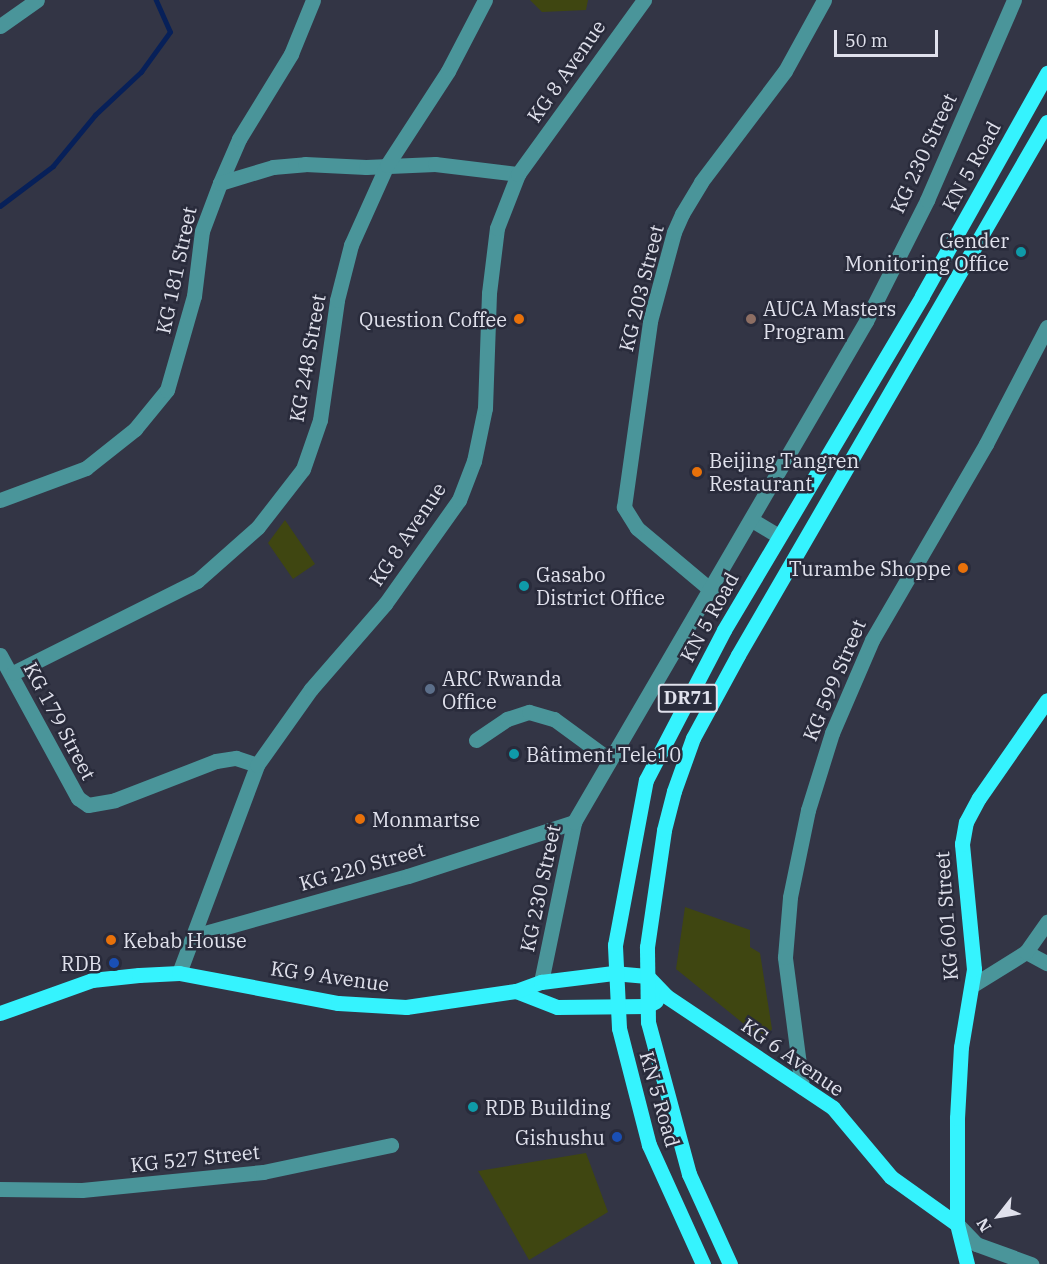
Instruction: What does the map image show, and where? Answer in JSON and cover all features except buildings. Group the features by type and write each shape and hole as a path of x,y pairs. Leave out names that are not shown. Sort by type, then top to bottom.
{"main road":[{"name":"KN 5 Road","path":"703,1264 649,1145 619,1028 613,973 615,945 646,780 779,536 922,296 1047,73"},
{"name":"KN 5 Road","path":"730,1264 689,1174 648,1022 647,976 664,830 693,738 1047,122"},
{"name":"KG 601 Street","path":"967,1264 957,1224 958,1085 973,985 961,862 966,822 1047,700"},
{"name":"KG 9 Avenue","path":"0,1012 92,980 179,973 338,1003 406,1007 516,991 542,982 613,973 647,976"},
{"name":"KG 6 Avenue","path":"647,976 666,996 833,1108 891,1177 957,1224"},
{"name":"KG 9 Avenue","path":"516,991 557,1007 647,1006"},
{"path":"647,1006 666,996"}],"street":[{"path":"0,26 20,6 37,0"},
{"name":"KG 181 Street","path":"0,500 86,468 135,429 167,390 194,296 201,231 239,139 291,54 313,0"},
{"name":"KG 248 Street","path":"13,673 197,581 258,527 303,469 320,420 337,300 351,245 387,165 448,71 485,0"},
{"name":"KG 8 Avenue","path":"179,973 257,765 311,689 385,604 459,500 474,461 485,408 493,247 518,174 644,0"},
{"name":"KG 203 Street","path":"712,591 637,528 624,507 650,321 674,232 682,214 701,182 785,70 824,0"},
{"name":"KG 230 Street","path":"542,982 574,822 646,694 712,591 866,321 981,79 1014,0"},
{"path":"220,183 273,167 435,164 518,174"},
{"name":"KG 599 Street","path":"802,1087 785,957 790,897 815,788 832,733 872,640 986,444 1047,327"},
{"path":"752,520 779,536"},
{"name":"KG 179 Street","path":"0,655 13,673 78,798 87,805 115,800 216,761 236,758 257,765"},
{"path":"476,740 507,719 529,712 554,719 610,760"},
{"name":"KG 220 Street","path":"194,936 408,876 574,822"},
{"path":"973,985 1026,952 1047,922"},
{"path":"1026,952 1047,963"},
{"name":"KG 527 Street","path":"0,1189 82,1190 263,1172 391,1145"},
{"name":"KG 6 Avenue","path":"957,1224 976,1245 1030,1264"}],"green space":[{"path":"530,0 588,0 586,10 542,12"},
{"path":"285,520 315,564 293,579 268,543"},
{"path":"685,907 750,930 750,947 760,953 772,1029 765,1041 676,969"},
{"path":"586,1153 608,1212 529,1260 478,1171"}],"waterway":[{"path":"0,206 53,166 95,115 141,72 170,32 156,0"}],"place":[{"name":"Gender Monitoring Office","path":"1021,252"},
{"name":"Question Coffee","path":"519,319"},
{"name":"AUCA Masters Program","path":"751,319"},
{"name":"Beijing Tangren Restaurant","path":"697,472"},
{"name":"Turambe Shoppe","path":"963,568"},
{"name":"Gasabo District Office","path":"524,586"},
{"name":"ARC Rwanda Office","path":"430,689"},
{"name":"Bâtiment Tele10","path":"514,754"},
{"name":"Monmartse","path":"360,819"},
{"name":"Kebab House","path":"111,940"},
{"name":"RDB","path":"114,963"},
{"name":"RDB Building","path":"473,1107"},
{"name":"Gishushu","path":"617,1137"}]}
